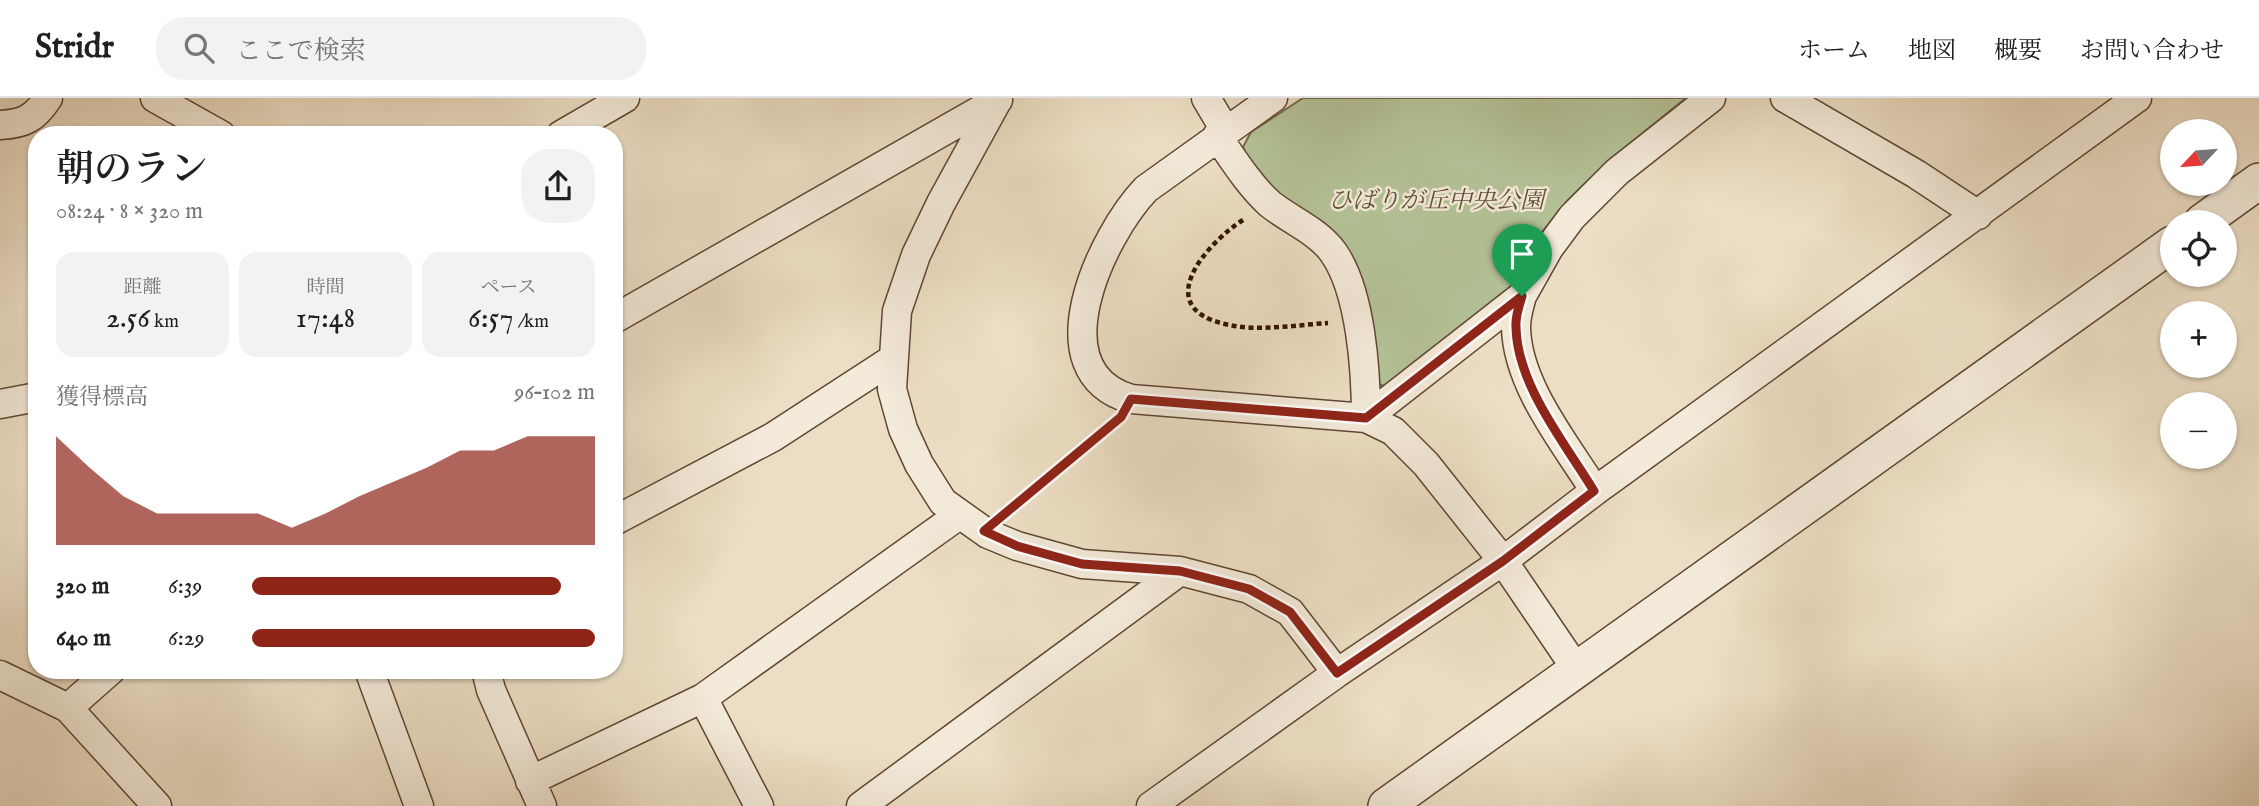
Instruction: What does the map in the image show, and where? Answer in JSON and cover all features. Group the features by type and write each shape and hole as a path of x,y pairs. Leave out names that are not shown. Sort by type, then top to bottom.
{"street":[{"path":"0,125 16,124 38,113 48,98"},
{"path":"155,98 205,126"},
{"path":"577,126 625,98"},
{"path":"1206,98 1245,177 1269,203 1333,251 1347,278 1364,350 1366,418"},
{"path":"1273,98 1221,133 1146,190 1131,205 1101,257 1084,308 1085,353 1091,370 1114,394 1131,399 1366,418 1393,431 1426,464 1503,561 1577,670"},
{"path":"1594,491 1535,395 1520,361 1516,326 1522,296 1549,248 1572,218 1617,172 1711,98"},
{"path":"1784,98 1916,174 1978,215"},
{"path":"623,315 999,99"},
{"path":"999,99 941,203 916,255 897,311 892,389 902,429 919,464 943,502 984,531 1017,546 1082,564 1180,571 1249,589 1290,612 1337,673"},
{"path":"1151,806 1337,673 1503,561 1594,491 1978,215 2122,101"},
{"path":"2219,210 2259,181"},
{"path":"1386,806 2160,253"},
{"path":"1366,418 1522,296"},
{"path":"623,516 773,437 893,359"},
{"path":"0,404 28,399"},
{"path":"530,781 703,698 959,515"},
{"path":"861,806 1180,571"},
{"path":"0,675 68,708 157,806"},
{"path":"68,708 101,679"},
{"path":"372,679 419,806"},
{"path":"488,679 542,806"},
{"path":"703,698 759,806"}],"path":[{"path":"1269,203 1226,231 1205,252 1191,275 1189,301 1208,318 1234,326 1274,327 1357,321"},
{"path":"984,531 1121,417 1131,399"}],"green space":[{"name":"ひばりが丘中央公園","path":"1303,98 1686,98 1607,162 1567,201 1527,251 1506,299 1388,388 1375,382 1359,272 1270,188 1249,161 1243,147 1251,132"}],"route":[{"path":"1522,296 1516,326 1520,361 1535,395 1594,491 1503,561 1337,673 1290,612 1249,589 1180,571 1082,564 1017,546 984,531 1121,417 1131,399 1366,418 1522,296"}]}
